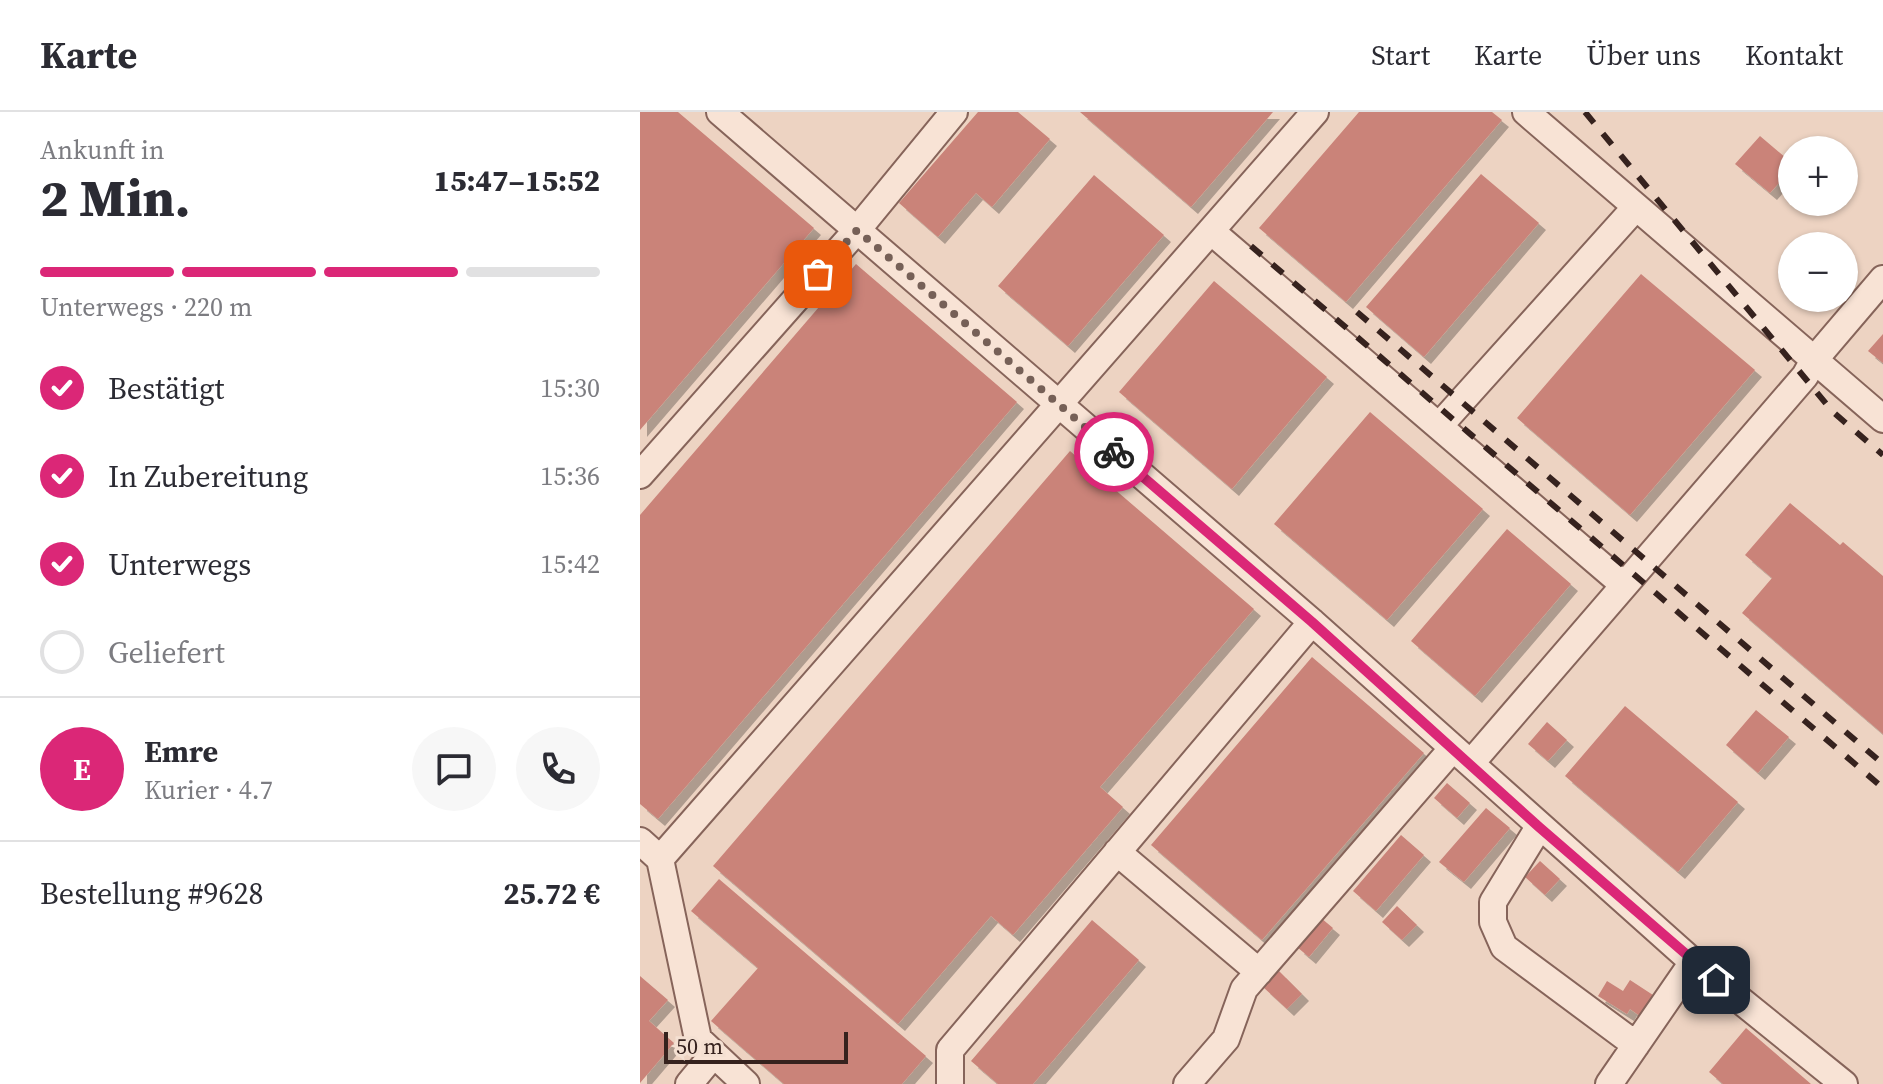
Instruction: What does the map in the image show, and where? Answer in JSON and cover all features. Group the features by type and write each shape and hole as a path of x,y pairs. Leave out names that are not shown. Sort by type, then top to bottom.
{"lane":[{"path":"720,112 1312,622 1693,962 1844,1084"},
{"path":"640,475 857,230 954,112"},
{"path":"660,859 1315,112"},
{"path":"1526,112 1883,419"},
{"path":"1440,425 1636,207"},
{"path":"1212,232 1624,585"},
{"path":"1187,1084 1226,1039 1244,989 1624,585 1805,376 1814,360 1883,279"},
{"path":"950,1084 950,1050 1312,622"},
{"path":"1539,827 1493,902 1493,922 1504,947 1636,1045"},
{"path":"640,841 660,859 698,1039 746,1084"},
{"path":"1117,852 1259,972"},
{"path":"1609,1084 1693,962"},
{"path":"689,1084 713,1055"}],"building":[{"path":"640,112 678,112 814,228 640,430"},
{"path":"978,112 1018,112 1050,139 992,207 976,193 938,237 899,203"},
{"path":"1080,112 1273,112 1191,207"},
{"path":"1359,112 1492,112 1502,120 1346,302 1259,228"},
{"path":"1760,136 1778,151 1778,184 1770,193 1735,164"},
{"path":"1481,174 1539,223 1424,357 1366,307"},
{"path":"1094,175 1164,235 1068,346 998,286"},
{"path":"856,264 1017,402 658,819 640,804 640,515"},
{"path":"1641,274 1755,370 1630,515 1517,418"},
{"path":"1214,281 1327,377 1232,489 1119,392"},
{"path":"1883,334 1883,363 1868,351"},
{"path":"1370,412 1483,509 1387,620 1274,524"},
{"path":"1070,451 1254,609 1100,787 1123,807 1013,935 991,916 898,1024 713,866"},
{"path":"1790,503 1883,576 1883,734 1742,613 1772,578 1745,555"},
{"path":"1507,529 1571,584 1475,696 1411,641"},
{"path":"1312,657 1424,753 1262,940 1151,845"},
{"path":"1625,706 1738,802 1678,872 1565,776"},
{"path":"1756,710 1789,737 1758,773 1726,745"},
{"path":"1547,722 1567,740 1548,761 1528,744"},
{"path":"1447,783 1470,803 1457,818 1434,798"},
{"path":"1486,808 1510,828 1464,882 1439,862"},
{"path":"1401,835 1424,855 1376,911 1353,891"},
{"path":"1540,861 1560,879 1545,895 1525,877"},
{"path":"719,879 926,1056 902,1084 784,1084 711,1021 758,968 691,911"},
{"path":"1397,906 1417,925 1402,940 1382,922"},
{"path":"1321,918 1333,928 1309,957 1297,947"},
{"path":"1092,920 1139,960 1033,1084 998,1084 971,1061"},
{"path":"1279,971 1302,994 1287,1009 1263,987"},
{"path":"640,976 668,1000 649,1021 674,1043 640,1083"},
{"path":"1630,980 1653,995 1640,1016 1630,1009 1627,1014 1598,996 1607,981 1623,991"},
{"path":"1746,1028 1811,1084 1723,1084 1709,1072"}],"railway":[{"path":"1585,112 1833,412 1883,455"},
{"path":"1251,246 1883,788"},
{"path":"1357,312 1883,764"}],"way so far":[{"path":"818,274 857,230 1114,452"}],"route":[{"path":"1114,452 1312,622 1539,827 1716,980"}]}
